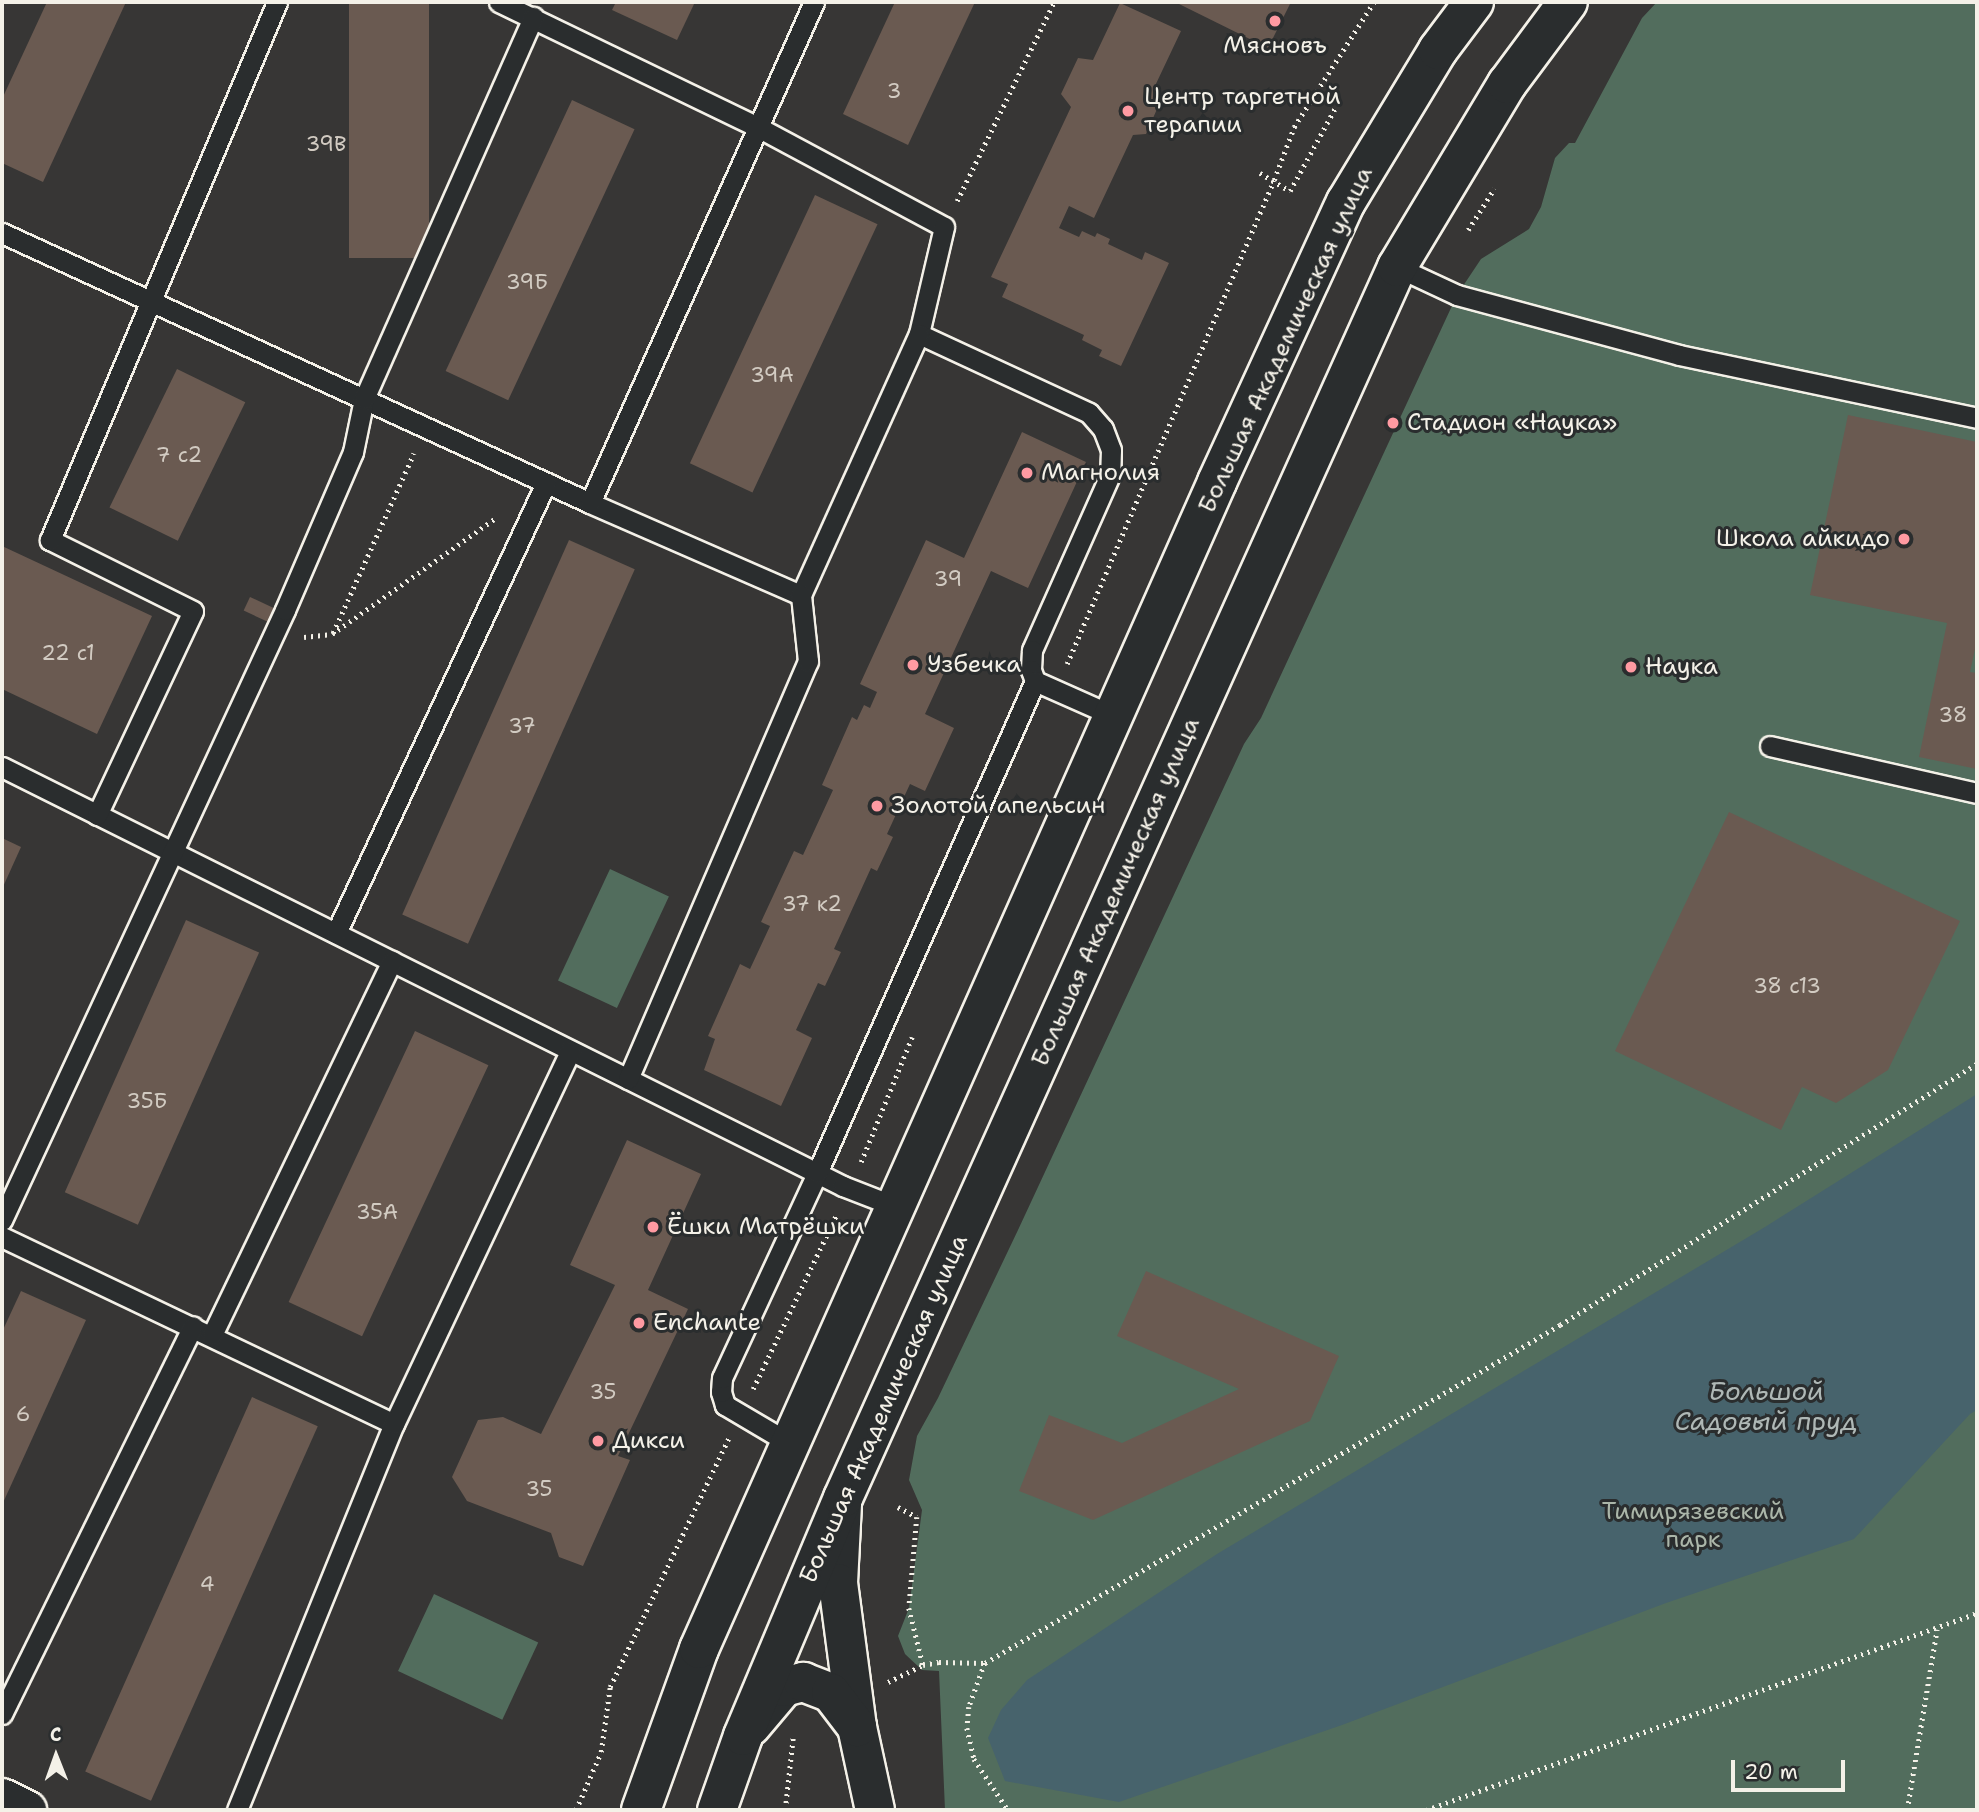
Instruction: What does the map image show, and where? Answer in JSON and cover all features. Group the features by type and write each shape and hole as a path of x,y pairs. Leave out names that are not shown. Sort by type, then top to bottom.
{"main road":[{"name":"Большая Академическая улица","path":"641,1810 699,1649 1346,202 1438,50 1474,2"},
{"name":"Большая Академическая улица","path":"717,1810 743,1736 843,1498 1397,267 1507,84 1568,2"},
{"path":"843,1498 838,1583 857,1727 874,1810"},
{"path":"743,1736 785,1687 803,1682 831,1693 857,1727"},
{"path":"2,1798 27,1810"}],"lane":[{"path":"97,815 192,611 50,540 277,2"},
{"path":"499,2 757,126 944,227 919,334 802,595 808,661 628,1079"},
{"path":"590,502 814,2"},
{"path":"2,1220 272,639 353,452 364,399 533,17"},
{"path":"2,233 590,502 802,595"},
{"path":"1397,267 1457,295 1679,355 1977,418"},
{"path":"791,1444 725,1405 720,1392 722,1378 817,1173 1035,681 1031,670 1032,650 1110,475 1111,450 1103,429 1089,413 919,334"},
{"path":"336,933 546,482"},
{"path":"1035,681 1114,716"},
{"path":"1770,746 1977,793"},
{"path":"2,767 817,1173 897,1207"},
{"path":"212,1335 392,961"},
{"path":"237,1810 394,1424 570,1051"},
{"path":"2,1237 394,1424"},
{"path":"2,1714 193,1326"}],"path":[{"path":"944,227 1054,2"},
{"path":"1260,173 1290,191 1338,103"},
{"path":"1465,234 1494,189"},
{"path":"332,634 426,427"},
{"path":"272,639 332,634 546,482"},
{"path":"884,1684 923,1665 939,1662 985,1663 1560,1325 1977,1063"},
{"path":"898,1507 917,1517 909,1608 923,1665"},
{"path":"1426,1810 1977,1613"},
{"path":"1907,1810 1937,1629"},
{"path":"985,1663 969,1707 967,1728 974,1759 1008,1810"},
{"path":"785,1810 793,1733"}],"green space":[{"name":"Наука","path":"1657,2 1977,2 1977,1810 945,1810 939,1671 922,1670 905,1654 898,1636 909,1608 922,1510 909,1480 917,1436 938,1398 1018,1230 1244,744 1261,718 1457,295 1481,259 1529,229 1541,207 1555,158 1569,143 1575,143 1642,18"},
{"path":"610,869 669,896 617,1008 558,980"},
{"path":"434,1594 538,1643 502,1720 398,1671"}],"water":[{"name":"Большой Садовый пруд","path":"1977,1094 1977,1410 1970,1414 1854,1539 1666,1603 1342,1725 1119,1802 1005,1781 988,1738 1001,1710 1027,1680 1217,1554 1765,1227"}],"building":[{"path":"47,2 126,2 43,182 2,163 2,99"},
{"path":"349,2 429,2 429,258 349,258"},
{"path":"616,2 695,2 677,40 612,10"},
{"path":"895,2 975,2 908,145 843,114"},
{"path":"1175,2 1291,2 1268,48"},
{"path":"1120,3 1181,31 1154,88 1161,100 1146,134 1133,135 1094,218 1069,206 1059,228 1079,237 1082,231 1095,237 1097,233 1110,239 1108,244 1142,260 1145,252 1169,263 1121,366 1099,356 1102,350 1082,340 1084,335 1002,297 1008,284 991,277 1071,107 1061,94 1078,58 1093,60"},
{"path":"572,100 635,129 508,400 446,371"},
{"path":"815,195 878,224 752,492 690,463"},
{"path":"177,369 245,402 178,541 109,507"},
{"path":"1848,415 1977,442 1977,640 1970,672 1977,673 1977,769 1919,757 1947,623 1810,595"},
{"path":"1022,432 1086,462 1028,588 991,571 925,714 954,728 925,791 910,784 887,834 893,837 877,871 871,868 834,949 841,952 825,986 818,983 796,1030 812,1038 781,1106 704,1070 715,1039 708,1036 740,964 750,969 770,926 761,922 794,851 803,855 833,790 822,785 852,717 857,720 864,705 870,708 877,692 860,684 926,540 964,558"},
{"path":"569,540 635,569 468,944 402,915"},
{"path":"2,546 152,616 97,734 2,689"},
{"path":"250,597 276,609 270,623 244,611"},
{"path":"1729,812 1960,921 1888,1070 1836,1103 1802,1087 1781,1130 1615,1051"},
{"path":"2,838 21,847 2,889"},
{"path":"186,920 259,953 138,1225 65,1192"},
{"path":"415,1031 488,1065 362,1336 289,1302"},
{"path":"627,1140 701,1174 648,1290 688,1309 618,1456 630,1460 583,1566 559,1557 551,1533 467,1501 452,1477 478,1420 503,1417 541,1434 615,1285 570,1265"},
{"path":"1146,1271 1339,1356 1310,1421 1093,1520 1019,1491 1049,1415 1122,1443 1239,1389 1117,1336"},
{"path":"21,1291 86,1320 2,1505 2,1332"},
{"path":"252,1397 318,1426 151,1801 85,1772"}],"place":[{"name":"Мясновъ","path":"1275,21"},
{"name":"Центр таргетной терапии","path":"1128,111"},
{"name":"Стадион «Наука»","path":"1393,423"},
{"name":"Магнолия","path":"1027,473"},
{"name":"Школа айкидо","path":"1904,539"},
{"name":"Узбечка","path":"913,665"},
{"name":"Наука","path":"1631,667"},
{"name":"Золотой апельсин","path":"877,806"},
{"name":"Ёшки Матрёшки","path":"653,1227"},
{"name":"Enchante","path":"639,1323"},
{"name":"Дикси","path":"598,1441"}],"park label":[{"name":"Тимирязевский парк","path":"1693,1526"}]}
